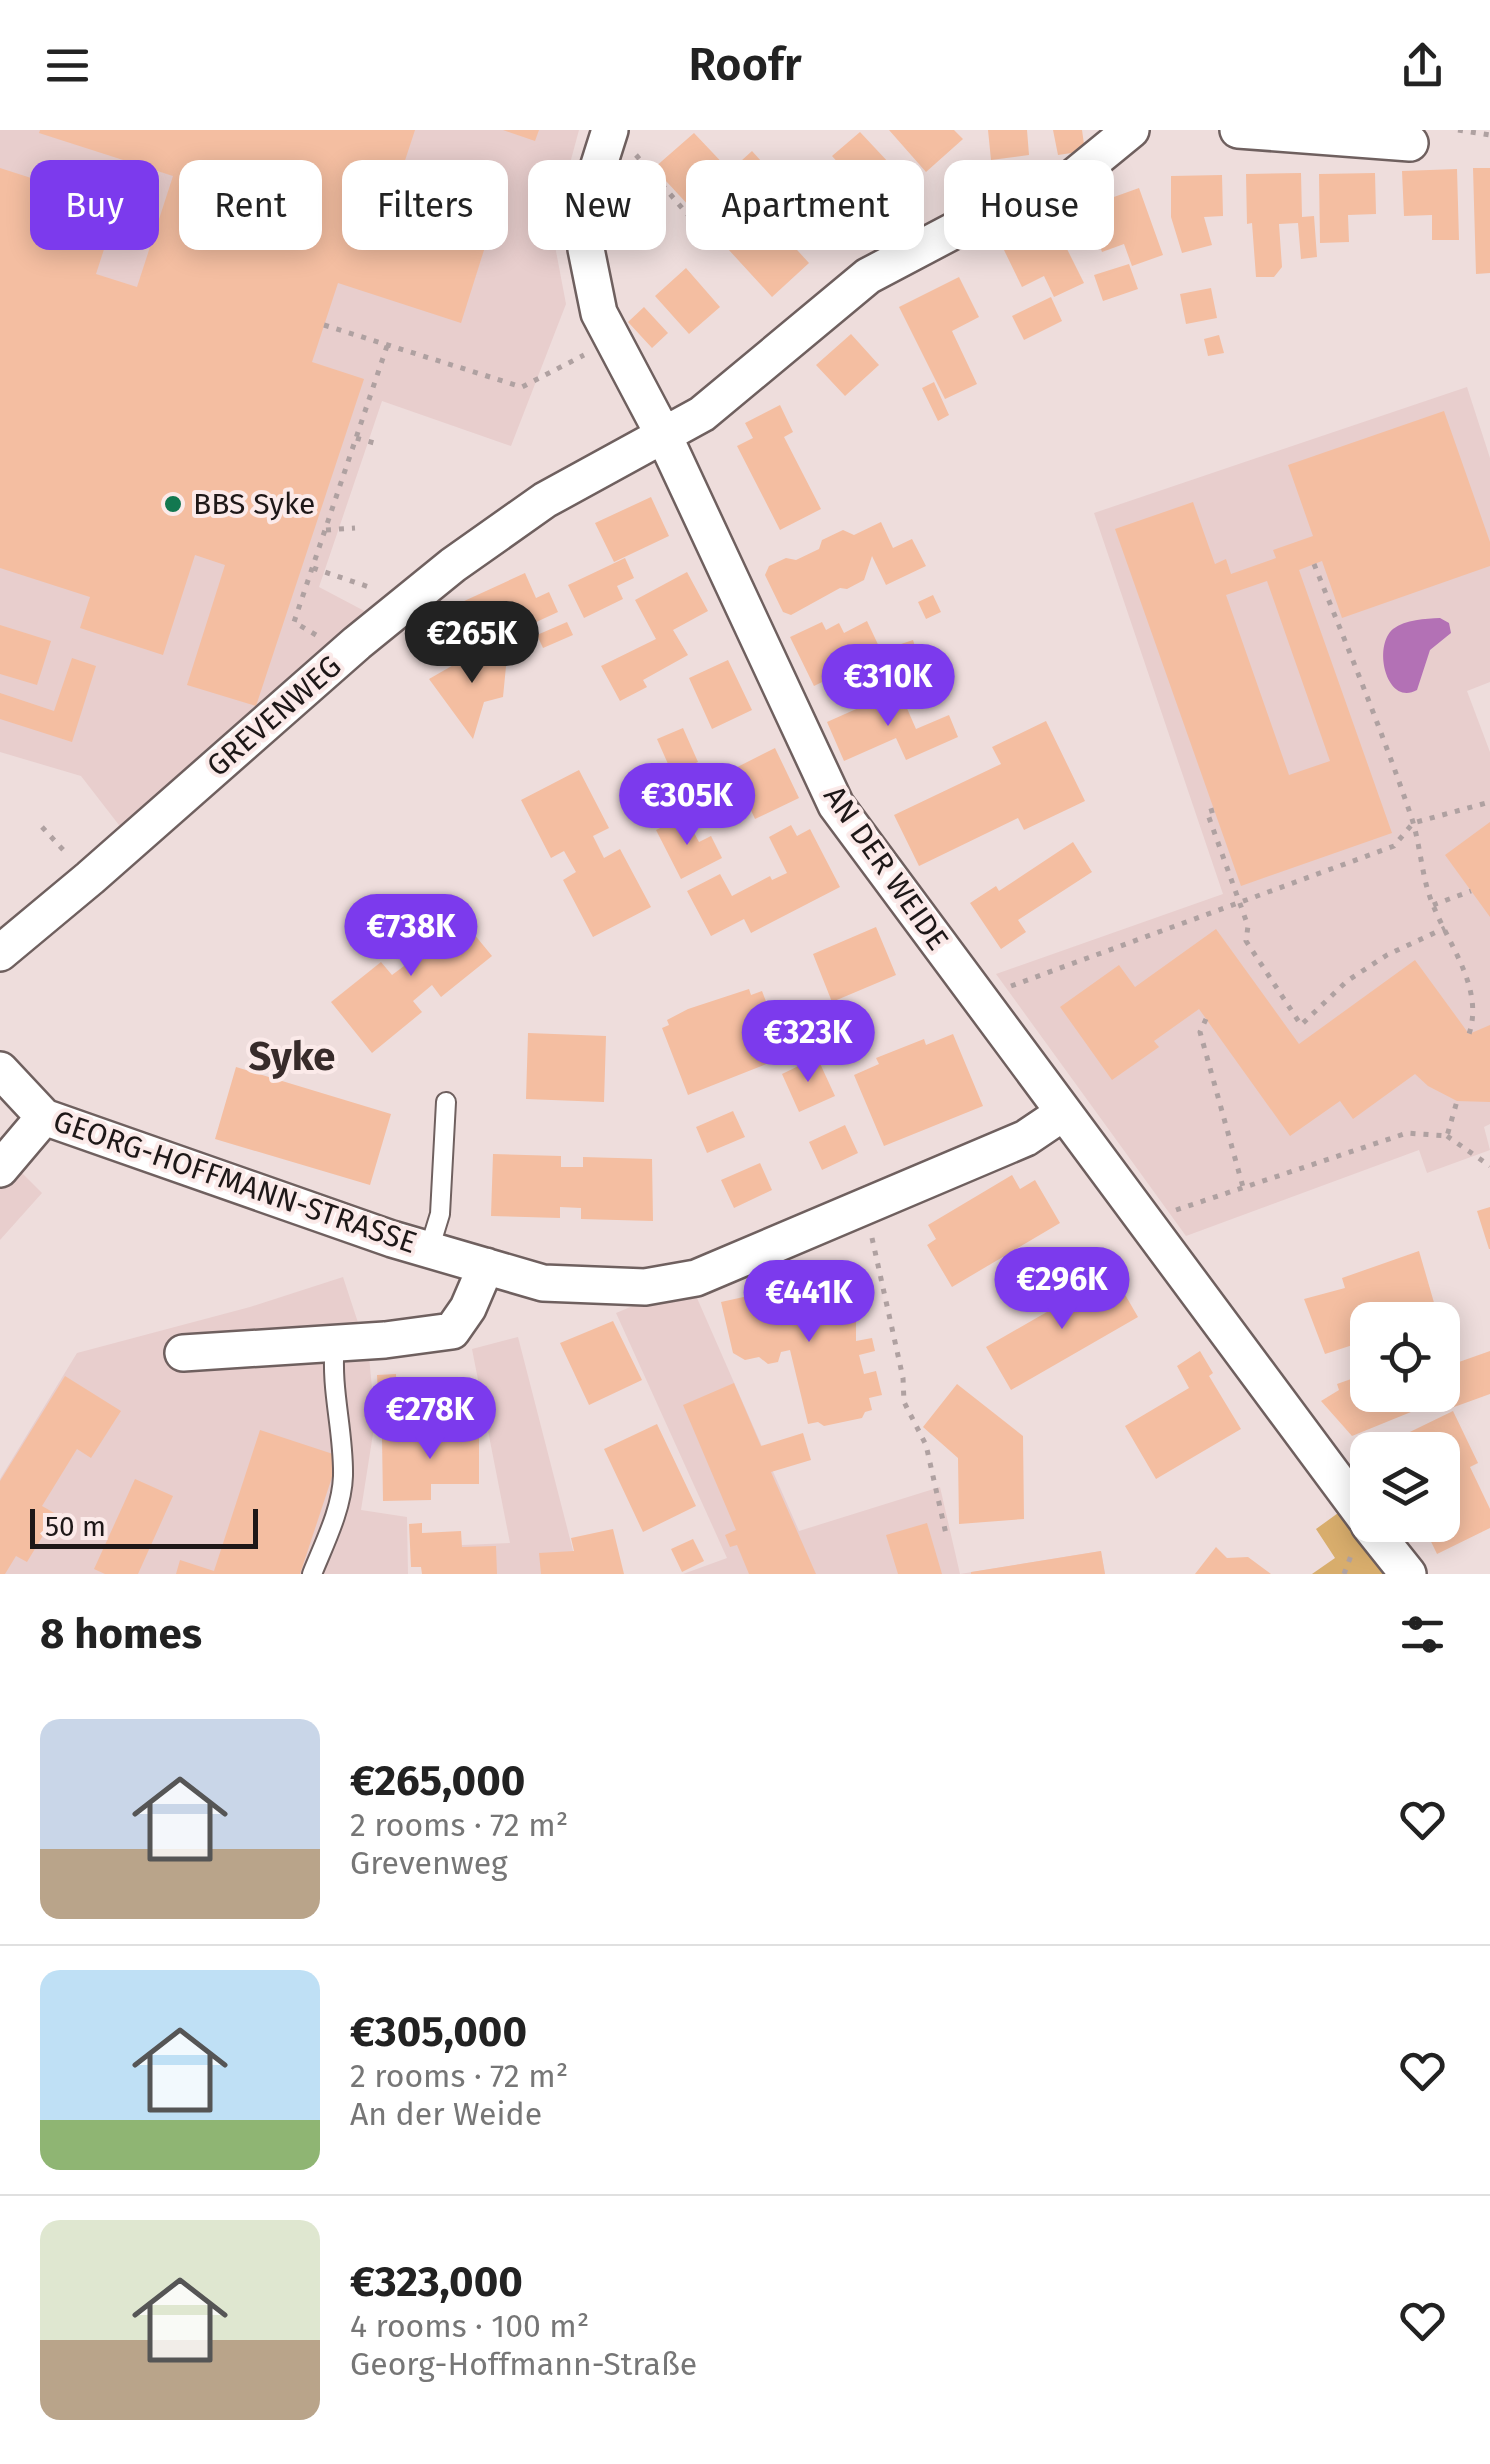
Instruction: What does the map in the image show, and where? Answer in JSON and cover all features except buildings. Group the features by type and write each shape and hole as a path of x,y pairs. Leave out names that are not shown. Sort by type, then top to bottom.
{"street":[{"name":"GREVENWEG","path":"0,953 453,565 544,500 702,414 868,276 959,228 1048,198 1131,130"},
{"path":"1238,130 1410,143"},
{"name":"AN DER WEIDE","path":"618,137 590,190 586,250 599,313 664,436 836,804 1350,1499"},
{"name":"GEORG-HOFFMANN-STRASSE","path":"0,1070 44,1116 429,1250 543,1283 644,1287 696,1278 1026,1138 1064,1113"},
{"path":"0,1169 44,1116"},
{"path":"183,1352 452,1332 468,1308 486,1266"},
{"name":"AN DER WEIDE","path":"1382,1542 1408,1574"}],"lane":[{"path":"429,1250 440,1214 446,1102"},
{"path":"312,1574 343,1481 342,1438 332,1372 336,1343"}],"path":[{"path":"1458,130 1490,135"},
{"path":"618,137 686,213"},
{"path":"324,325 522,387 614,340"},
{"path":"294,622 386,346"},
{"path":"356,438 378,444"},
{"path":"326,530 355,528"},
{"path":"1314,564 1388,750 1413,823 1433,905 1460,958 1476,1015 1469,1034"},
{"path":"313,568 410,601"},
{"path":"977,998 1394,846 1413,823 1490,802"},
{"path":"1214,810 1207,812 1248,926 1246,940 1302,1025 1347,981 1387,955 1445,928"},
{"path":"1433,905 1471,891"},
{"path":"1206,1018 1200,1032 1244,1188"},
{"path":"1447,1136 1457,1101"},
{"path":"1145,1220 1407,1132 1447,1136 1490,1166"},
{"path":"872,1238 903,1378 904,1402 926,1445 946,1534"}],"shaded area":[{"name":"BBS Syke","path":"0,130 579,130 571,160 528,160 528,250 556,250 566,304 511,446 382,401 319,587 372,615 129,838 81,776 0,752"},
{"path":"1467,387 1490,458 1490,682 1467,691 1490,752 1490,1124 1484,1127 1490,1150 1427,1173 1419,1150 1186,1236 996,974 1223,894 1094,513"},
{"path":"1440,618 1449,623 1451,633 1430,650 1417,690 1398,690 1391,683 1383,661 1387,637 1404,623"},
{"path":"0,1151 42,1193 0,1240"},
{"path":"343,1277 369,1356 375,1421 361,1510 407,1517 408,1574 0,1574 0,1479 77,1353 250,1307"},
{"path":"690,1282 799,1531 940,1487 960,1574 683,1574 727,1558 616,1313"},
{"path":"518,1337 579,1574 462,1574 462,1545 510,1543 472,1349"},
{"path":"1345,1508 1350,1515 1350,1542 1371,1542 1395,1574 1312,1574 1335,1558 1316,1529"},
{"path":"1101,1551 1105,1574 960,1574"}],"place":[{"name":"BBS Syke","path":"173,504"}],"district":[{"name":"Syke","path":"292,1056"}]}
